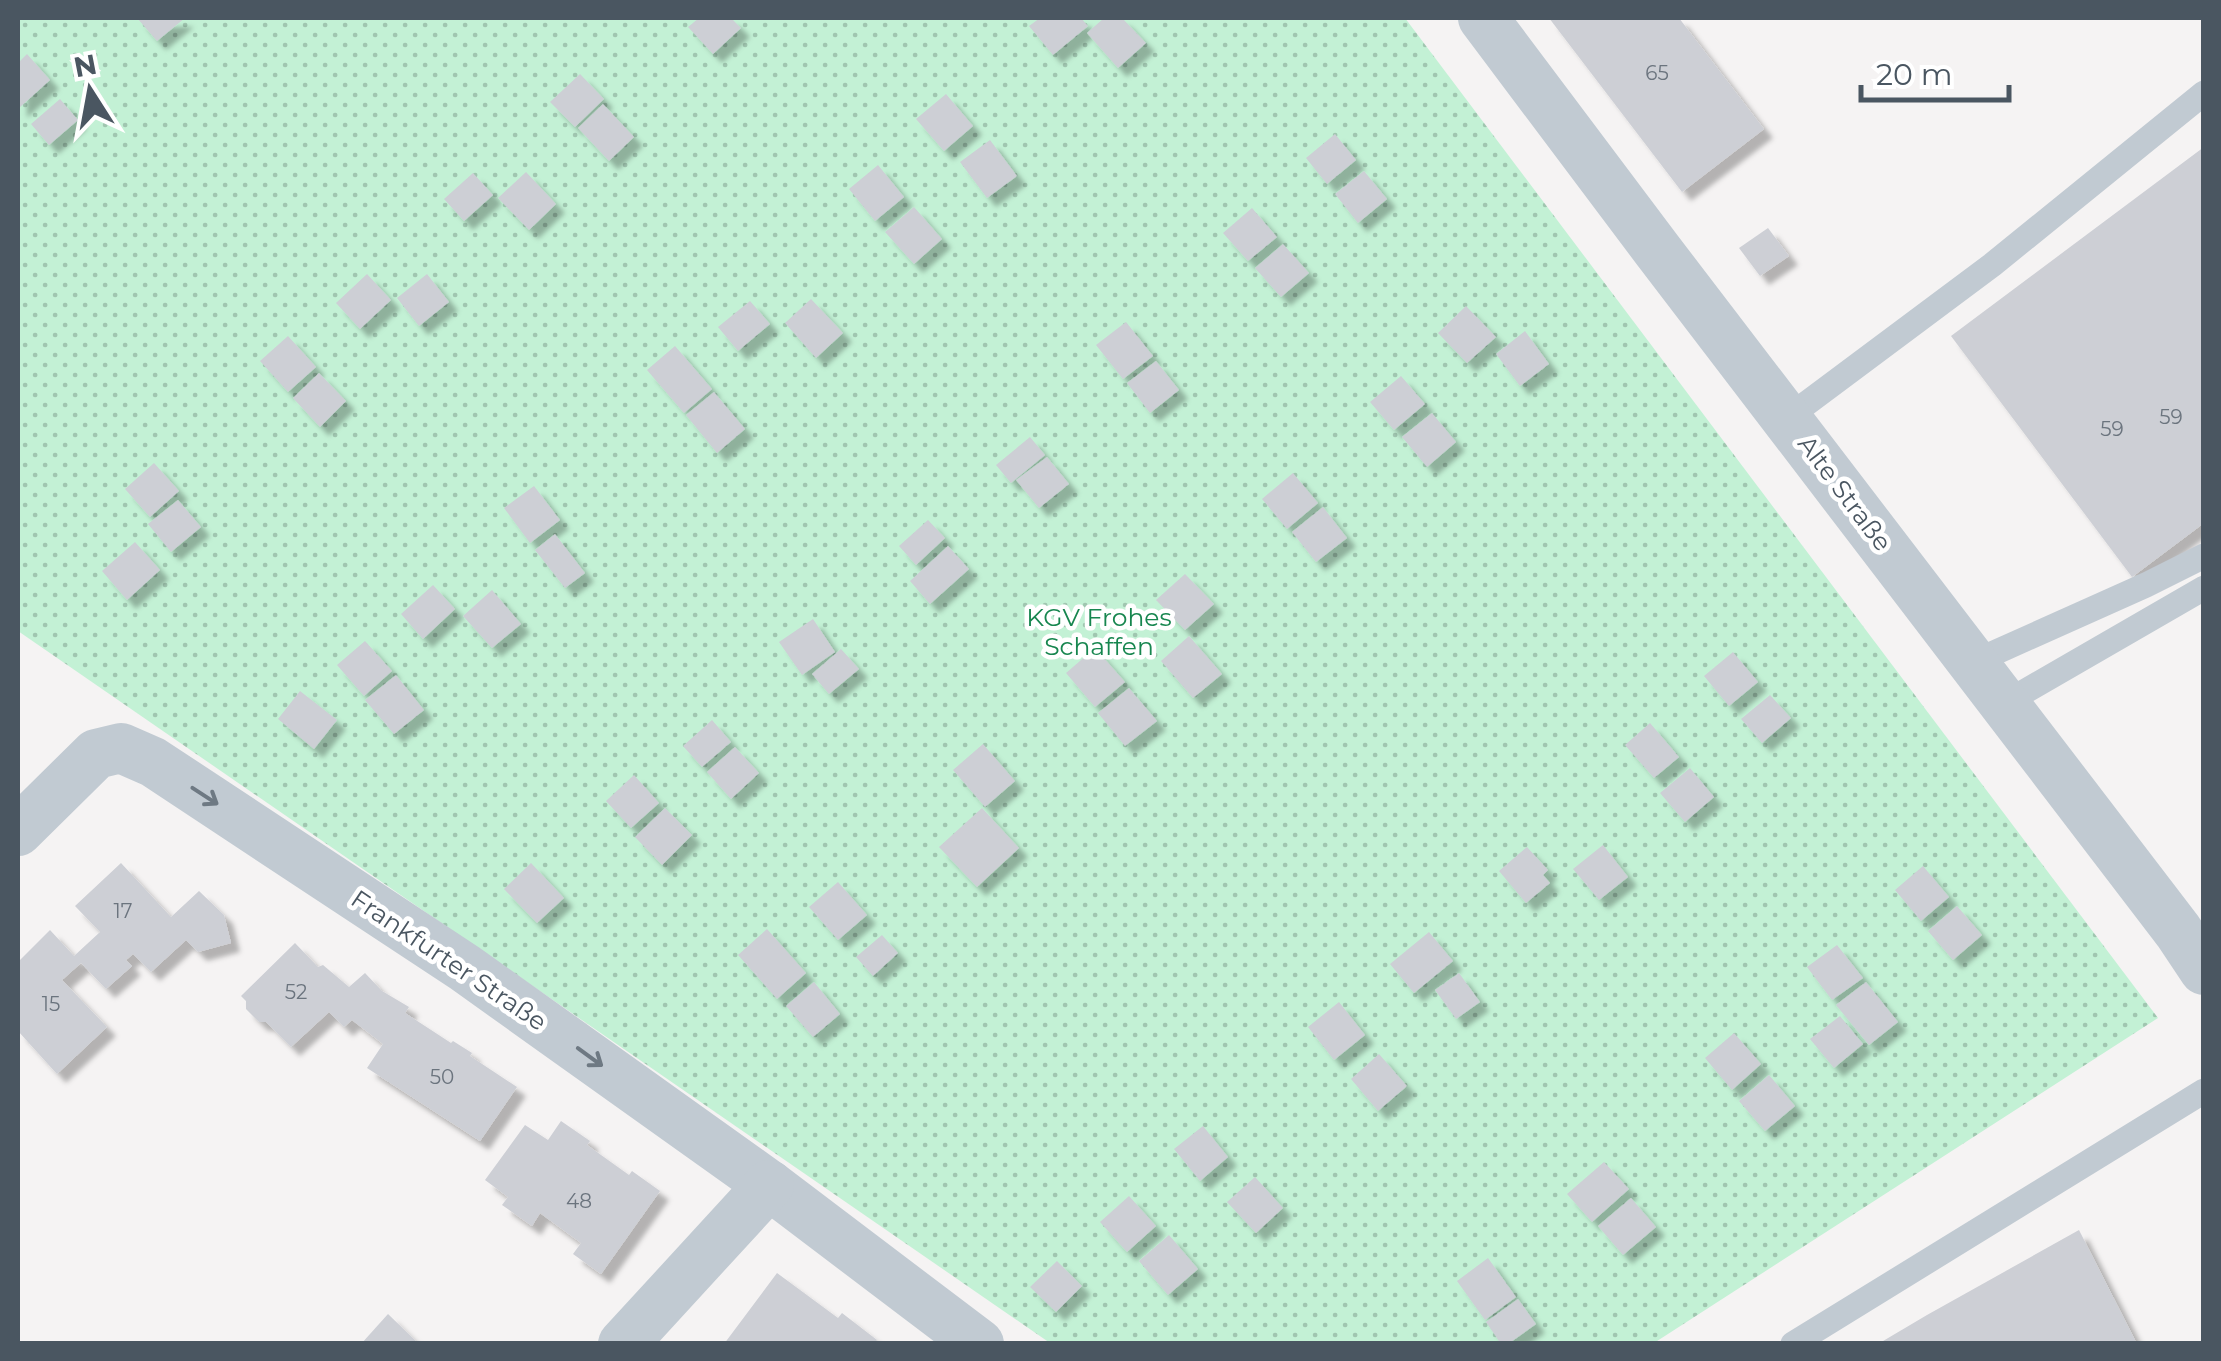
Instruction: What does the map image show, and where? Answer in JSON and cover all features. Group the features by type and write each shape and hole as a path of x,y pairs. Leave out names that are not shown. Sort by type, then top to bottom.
{"street":[{"name":"Alte Straße","path":"1484,18 2178,930 2204,970"},
{"name":"Frankfurter Straße","path":"18,831 96,754 121,748 152,762 465,968 770,1185 979,1344"},
{"path":"623,1344 770,1185"}],"lane":[{"path":"1787,418 1992,264 2204,93"},
{"path":"1974,662 2204,556"},
{"path":"2005,703 2204,588"},
{"path":"1793,1344 2204,1091"}],"green space":[{"name":"KGV Frohes Schaffen","path":"18,18 1405,18 2158,1018 1654,1343 1050,1343 18,631"}],"building":[{"path":"137,18 185,18 157,41"},
{"path":"699,18 731,18 741,28 713,54 688,27"},
{"path":"1040,18 1081,18 1088,26 1053,55 1029,26"},
{"path":"1104,18 1122,18 1146,43 1118,68 1087,33"},
{"path":"1549,18 1679,18 1764,129 1682,192"},
{"path":"27,54 50,80 18,109 18,63"},
{"path":"580,74 604,99 575,127 550,102"},
{"path":"946,94 973,126 944,151 916,119"},
{"path":"60,99 78,120 49,145 31,124"},
{"path":"603,104 634,137 609,161 578,128"},
{"path":"1335,134 1356,160 1327,184 1306,158"},
{"path":"990,140 1017,176 987,198 960,162"},
{"path":"2204,147 2204,523 2132,577 1951,336"},
{"path":"878,165 904,197 875,221 849,189"},
{"path":"1364,171 1387,199 1358,223 1335,194"},
{"path":"526,172 556,204 529,230 498,198"},
{"path":"473,173 493,195 464,221 444,199"},
{"path":"914,207 942,239 914,264 885,232"},
{"path":"1252,208 1277,237 1248,261 1223,233"},
{"path":"1768,228 1789,256 1760,276 1739,248"},
{"path":"1283,244 1309,273 1281,297 1255,268"},
{"path":"367,274 391,300 360,329 336,303"},
{"path":"427,274 449,302 419,326 397,298"},
{"path":"811,299 843,333 816,358 785,323"},
{"path":"750,301 770,324 738,351 718,327"},
{"path":"1466,306 1496,337 1467,363 1438,333"},
{"path":"1126,322 1153,356 1123,379 1096,345"},
{"path":"1525,331 1549,364 1520,386 1496,354"},
{"path":"288,336 316,367 288,392 260,361"},
{"path":"675,346 712,389 684,413 647,370"},
{"path":"1156,361 1179,390 1150,413 1127,383"},
{"path":"319,373 346,401 320,427 293,398"},
{"path":"1401,376 1425,404 1394,430 1370,402"},
{"path":"714,392 745,429 717,453 686,415"},
{"path":"1432,413 1456,442 1427,467 1402,437"},
{"path":"1030,437 1045,455 1011,483 996,465"},
{"path":"1047,457 1069,484 1039,508 1016,480"},
{"path":"154,463 179,491 150,517 125,489"},
{"path":"1293,473 1318,503 1287,529 1262,499"},
{"path":"534,486 560,520 530,543 504,508"},
{"path":"178,500 201,527 171,552 148,524"},
{"path":"1323,507 1347,538 1316,562 1292,532"},
{"path":"928,520 945,538 916,565 899,546"},
{"path":"555,534 585,573 565,588 535,550"},
{"path":"135,542 160,570 127,600 102,571"},
{"path":"948,546 969,569 930,604 910,581"},
{"path":"1185,574 1214,604 1185,630 1156,600"},
{"path":"433,585 455,609 423,639 401,614"},
{"path":"492,590 521,624 492,648 463,616"},
{"path":"813,619 835,652 802,675 779,642"},
{"path":"1189,636 1222,674 1193,698 1161,661"},
{"path":"365,641 392,671 364,696 337,665"},
{"path":"1095,648 1125,682 1095,707 1066,673"},
{"path":"841,649 859,669 829,694 812,674"},
{"path":"1733,652 1758,682 1729,706 1704,676"},
{"path":"396,675 424,710 394,734 365,700"},
{"path":"1129,688 1157,721 1125,746 1098,713"},
{"path":"300,691 337,720 314,749 278,719"},
{"path":"1770,695 1791,718 1762,743 1741,719"},
{"path":"712,720 731,742 702,767 683,746"},
{"path":"1650,723 1679,757 1654,778 1625,745"},
{"path":"983,744 1015,781 985,807 953,770"},
{"path":"735,747 759,773 731,799 707,772"},
{"path":"1690,768 1714,797 1685,822 1660,793"},
{"path":"634,775 659,803 631,828 606,801"},
{"path":"665,808 692,835 662,865 635,837"},
{"path":"982,808 1019,848 977,887 939,847"},
{"path":"1603,845 1628,877 1599,900 1573,869"},
{"path":"1527,847 1548,870 1543,875 1550,883 1526,903 1499,871"},
{"path":"121,863 171,917 199,891 224,915 231,943 198,952 186,940 151,972 133,954 126,960 132,966 106,989 81,963 62,980 107,1027 57,1074 18,1031 18,962 50,930 74,956 100,932 75,906"},
{"path":"531,863 564,898 537,923 504,889"},
{"path":"1923,866 1949,897 1921,921 1895,890"},
{"path":"838,882 867,915 838,940 809,907"},
{"path":"1957,906 1982,935 1953,960 1928,931"},
{"path":"767,929 806,973 777,999 738,955"},
{"path":"1429,932 1453,961 1414,993 1390,964"},
{"path":"882,935 898,953 873,976 856,957"},
{"path":"295,943 318,967 323,965 349,987 365,973 382,991 409,1007 405,1013 472,1053 470,1056 517,1087 480,1141 367,1068 383,1044 352,1020 344,1027 329,1012 291,1047 246,1009 241,996"},
{"path":"1837,945 1863,978 1832,1000 1807,967"},
{"path":"1459,973 1480,1002 1456,1019 1435,990"},
{"path":"814,982 840,1014 813,1037 786,1006"},
{"path":"1866,982 1898,1022 1869,1045 1836,1005"},
{"path":"1339,1002 1365,1035 1334,1060 1308,1027"},
{"path":"1840,1016 1863,1044 1834,1068 1810,1039"},
{"path":"1734,1033 1761,1064 1732,1090 1705,1058"},
{"path":"1379,1054 1407,1086 1378,1111 1351,1079"},
{"path":"1769,1075 1795,1106 1765,1131 1739,1101"},
{"path":"561,1121 629,1175 632,1171 660,1191 601,1274 573,1254 581,1243 540,1213 532,1226 502,1205 508,1197 485,1180 525,1125 548,1140"},
{"path":"1203,1126 1228,1157 1200,1181 1174,1149"},
{"path":"1604,1162 1629,1189 1592,1222 1567,1194"},
{"path":"1255,1177 1283,1208 1256,1233 1227,1202"},
{"path":"1129,1196 1156,1226 1127,1252 1100,1222"},
{"path":"1631,1198 1656,1227 1623,1255 1598,1226"},
{"path":"2079,1230 2137,1344 1878,1344 1927,1315"},
{"path":"1169,1235 1198,1269 1168,1295 1139,1261"},
{"path":"1488,1258 1516,1297 1485,1320 1457,1281"},
{"path":"1057,1261 1082,1286 1056,1312 1030,1287"},
{"path":"777,1273 838,1318 842,1313 877,1340 874,1344 724,1344"},
{"path":"1518,1299 1536,1324 1508,1344 1501,1344 1486,1322"},
{"path":"388,1314 419,1344 361,1344"}]}
